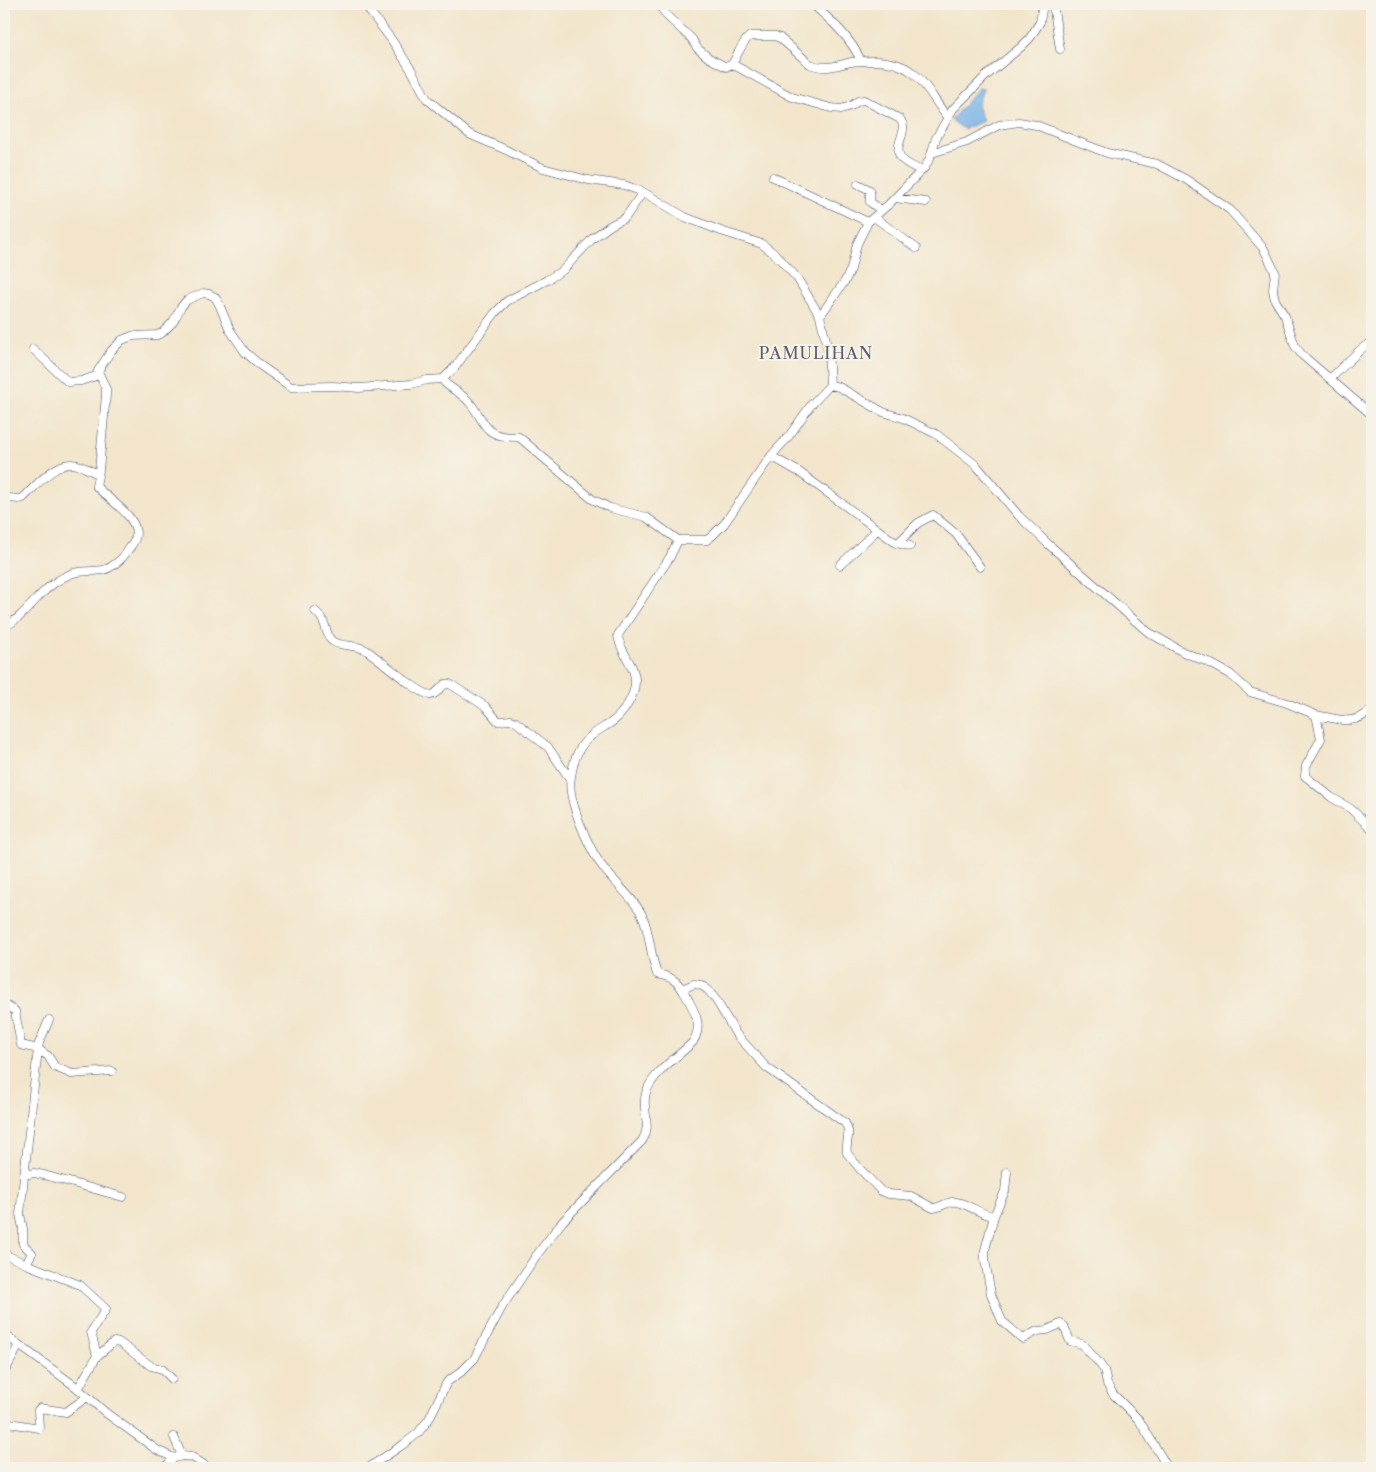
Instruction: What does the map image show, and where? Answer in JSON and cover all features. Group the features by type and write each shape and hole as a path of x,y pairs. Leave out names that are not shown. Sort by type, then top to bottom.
{"street":[{"path":"364,4 391,39 427,98 469,134 543,168 588,180 624,185 643,192 685,217 720,231 762,244 776,255 797,278 820,316 828,349 830,385 811,405 789,436 771,456 724,524 707,540 699,541 678,540 646,517 610,508 592,499 519,437 504,437 494,434 486,427 470,403 445,383 443,379"},
{"path":"658,4 668,17 692,39 697,48 709,58 726,67 732,64 740,52 743,43 750,36 778,37 810,64 816,66 832,67 861,62 886,62 903,66 928,87 947,117"},
{"path":"812,4 846,38 856,50 861,62"},
{"path":"820,316 845,281 851,268 857,244 871,220 928,163 936,138 947,117 986,76 1030,38 1040,22 1043,4"},
{"path":"1053,4 1060,49"},
{"path":"732,64 792,97 841,109 864,100 884,109 900,119 904,124 898,148 899,155 902,160 921,171"},
{"path":"932,153 967,142 999,125 1019,122 1036,125 1107,153 1157,164 1188,180 1230,210 1264,249 1275,272 1274,296 1285,316 1295,346 1302,356 1372,415"},
{"path":"773,177 871,220 916,248"},
{"path":"858,184 870,190 870,202 882,210"},
{"path":"4,627 18,618 49,585 68,574 79,571 104,570 110,567 124,555 135,540 136,532 134,525 123,510 96,486 106,395 106,389 99,375 99,368 122,340 132,336 162,333 173,322 187,300 203,294 209,294 214,297 230,330 245,352 291,387 333,386 359,388 411,384 443,379 455,367 495,312 507,301 563,270 593,238 625,218 643,192"},
{"path":"895,198 926,202"},
{"path":"1330,379 1372,341"},
{"path":"33,349 68,382 78,382 99,375"},
{"path":"830,385 839,387 883,412 903,418 936,434 976,465 1019,516 1148,632 1183,652 1208,662 1230,674 1250,692 1287,703 1316,715 1347,721 1357,720 1372,709"},
{"path":"771,456 799,472 877,530 898,543 910,546"},
{"path":"4,499 10,497 21,500 52,471 67,464 74,464 98,474"},
{"path":"898,543 918,523 933,515 956,534 980,566"},
{"path":"840,565 877,530"},
{"path":"368,1468 418,1433 429,1418 447,1382 474,1359 502,1308 536,1256 562,1222 642,1141 648,1128 645,1097 648,1087 653,1079 688,1048 697,1036 697,1017 682,989 671,978 657,974 642,915 605,871 588,842 575,808 570,779 576,755 581,746 589,737 617,717 630,697 636,681 634,671 619,642 618,635 670,557 678,540"},
{"path":"315,611 324,620 330,638 334,642 362,648 430,695 433,695 445,684 450,684 485,706 498,721 511,720 516,722 548,747 570,779"},
{"path":"1316,715 1322,739 1306,766 1305,776 1331,797 1351,809 1372,829"},
{"path":"682,989 694,984 701,985 708,990 736,1034 766,1067 845,1124 849,1130 846,1146 847,1153 877,1188 885,1193 912,1196 933,1208 944,1206 949,1202 956,1202 988,1216 994,1216"},
{"path":"4,1004 15,1011 21,1045 38,1049 48,1056 55,1068 72,1074 112,1071"},
{"path":"26,1264 32,1253 23,1244 20,1214 38,1049 49,1020"},
{"path":"1007,1172 1006,1191 994,1216 985,1248 985,1260 992,1294 1002,1321 1023,1339 1037,1331 1047,1330 1061,1324 1064,1326 1070,1341 1082,1344 1099,1363 1104,1370 1107,1384 1113,1394 1139,1420 1168,1468"},
{"path":"24,1175 44,1174 123,1197"},
{"path":"4,1254 80,1285 105,1307 91,1332 97,1356"},
{"path":"4,1334 157,1450 178,1457 192,1457 206,1468"},
{"path":"78,1389 97,1356 114,1342 120,1343 151,1366 162,1369 172,1379"},
{"path":"4,1374 19,1345"},
{"path":"4,1422 39,1428 38,1410 40,1408 66,1412 87,1397"},
{"path":"174,1437 178,1457"},
{"path":"164,1468 178,1457"}],"water":[{"path":"979,88 983,89 977,106 983,121 964,129 951,120"}],"district":[{"name":"PAMULIHAN","path":"816,353"}]}
